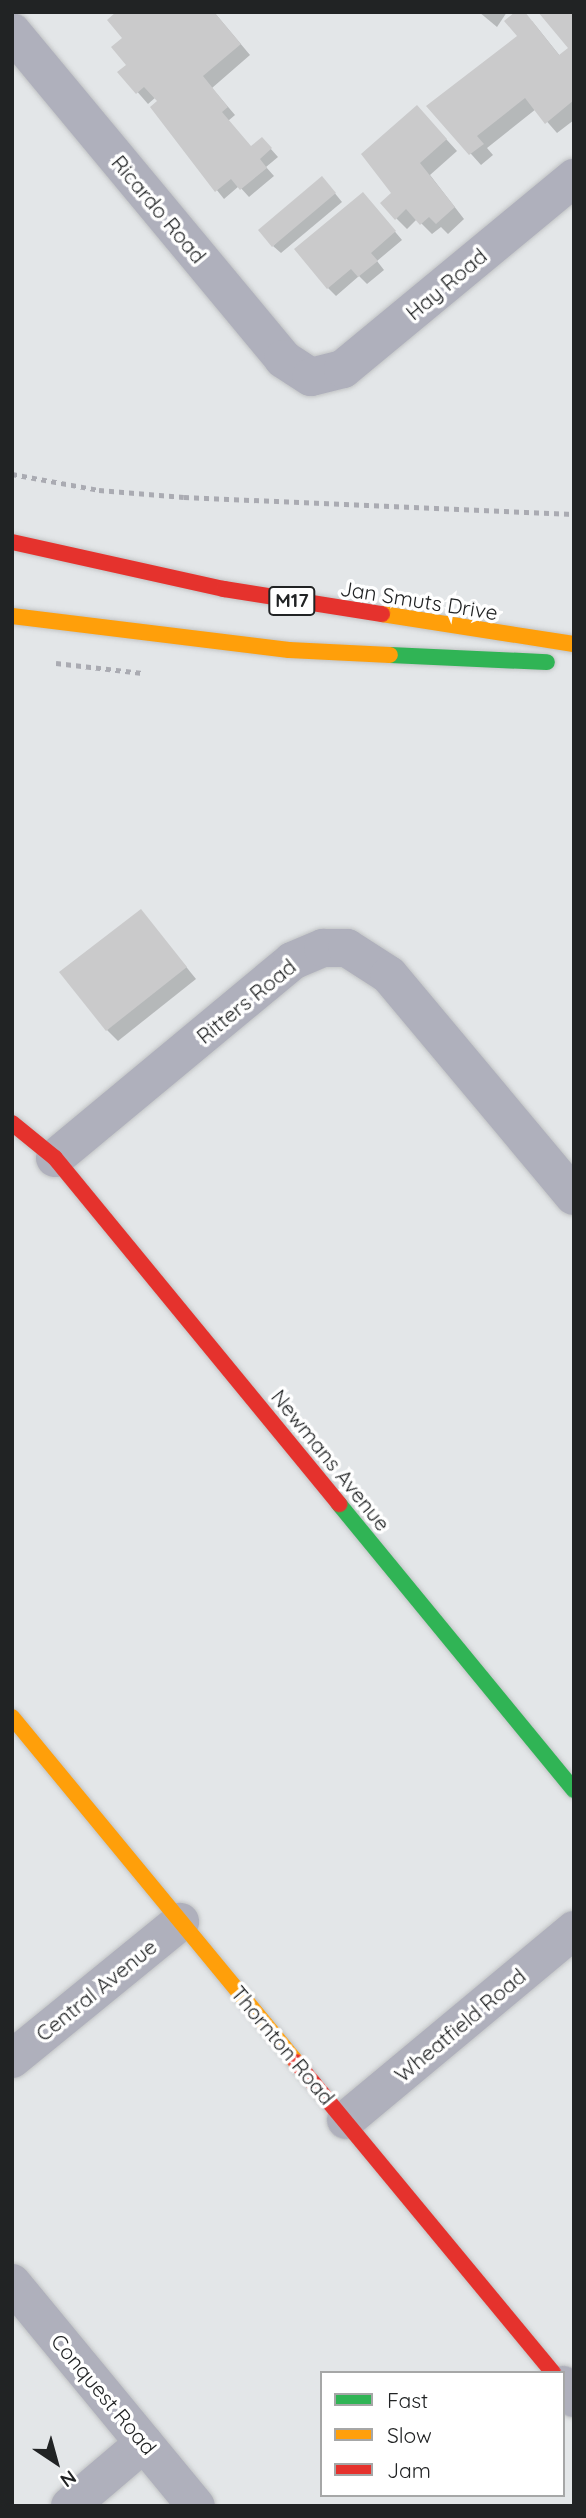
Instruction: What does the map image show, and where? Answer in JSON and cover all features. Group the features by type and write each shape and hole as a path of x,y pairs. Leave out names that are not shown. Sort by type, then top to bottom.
{"street":[{"name":"Ricardo Road","path":"12,32 284,359 311,377"},
{"name":"Hay Road","path":"311,377 343,369 574,178"},
{"name":"Jan Smuts Drive","path":"12,542 224,589 574,644"},
{"name":"M17","path":"12,616 289,650 561,663"},
{"name":"Ritters Road","path":"55,1158 292,961 323,948 347,948 389,975 574,1196"},
{"path":"12,1123 55,1158"},
{"name":"Newmans Avenue","path":"55,1158 574,1790"},
{"name":"Thornton Road","path":"12,1717 551,2371"},
{"name":"Central Avenue","path":"12,2059 180,1922"},
{"name":"Wheatfield Road","path":"346,2120 574,1930"},
{"name":"Conquest Road","path":"12,2283 196,2506"},
{"path":"70,2506 144,2443"}],"path":[{"path":"12,474 99,490 184,497 574,514"}],"building":[{"path":"116,12 214,12 241,44 203,76 228,107 222,112 251,146 262,137 272,148 260,159 267,168 240,190 231,179 215,192 150,107 157,101 144,87 136,94 117,72 126,65 111,47 122,38 107,20"},
{"path":"515,12 525,12 559,55 568,48 538,12 574,12 574,100 545,124 525,98 477,136 484,144 469,155 426,106 517,36 504,21"},
{"path":"417,105 447,139 420,163 455,207 436,224 429,217 420,225 406,209 395,220 380,203 391,193 361,154"},
{"path":"322,176 336,193 272,247 258,230"},
{"path":"363,192 396,231 371,253 378,261 358,277 351,269 327,289 294,249"},
{"path":"141,909 187,967 106,1031 59,972"}],"traffic: fast":[{"path":"390,655 547,662"},
{"path":"339,1504 574,1790"}],"traffic: slow":[{"path":"382,614 574,644"},
{"path":"12,616 289,650 390,655"},
{"path":"12,1717 296,2062"}],"traffic: jam":[{"path":"12,542 224,589 382,614"},
{"path":"12,1123 55,1158 339,1504"},
{"path":"296,2062 551,2371"}]}
